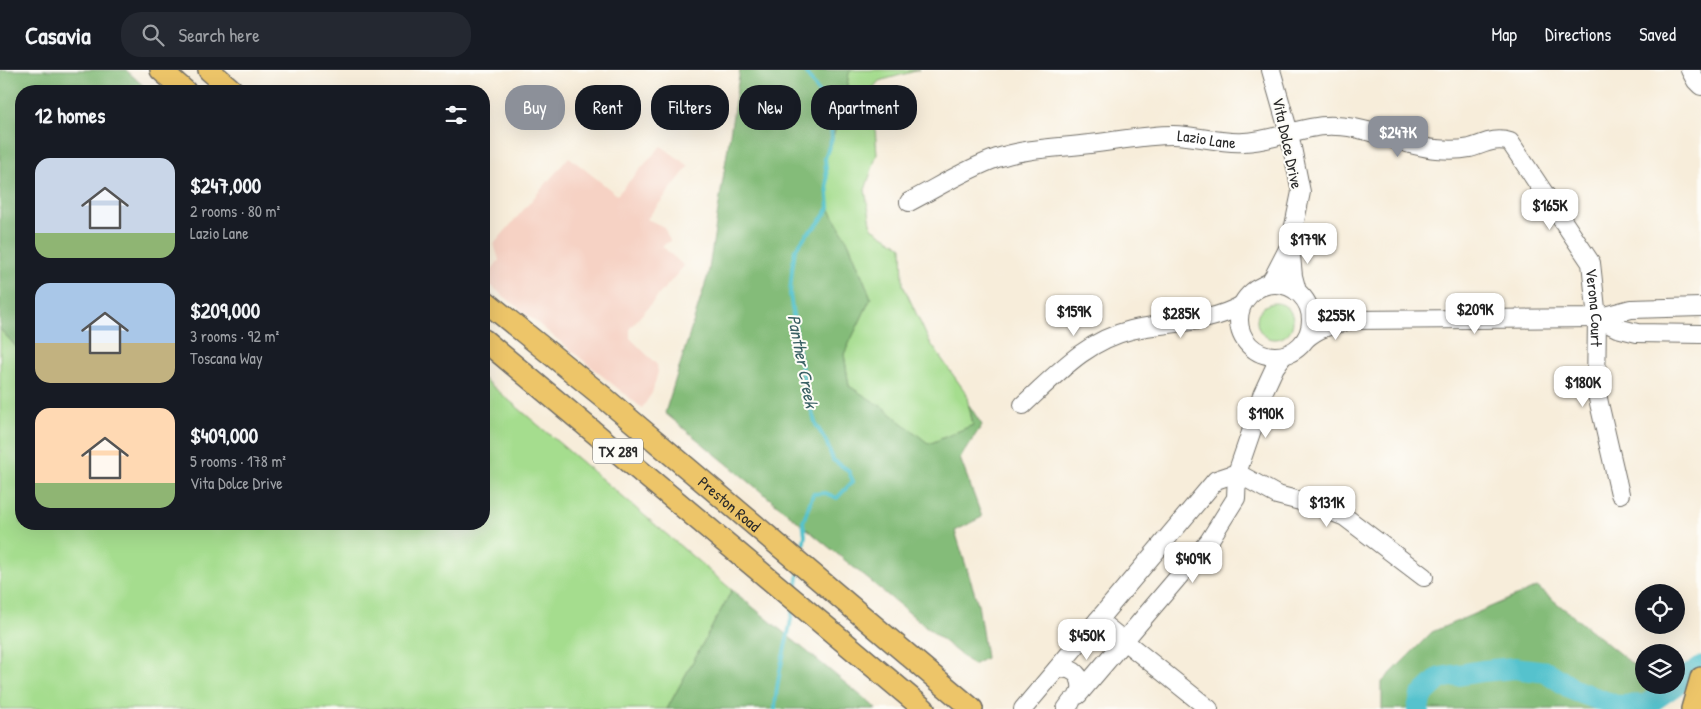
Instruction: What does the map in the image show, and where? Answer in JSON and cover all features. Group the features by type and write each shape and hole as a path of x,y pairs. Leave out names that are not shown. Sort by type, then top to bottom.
{"main road":[{"path":"161,70 179,85"},
{"path":"209,70 226,85"},
{"name":"Preston Road","path":"490,305 601,395 972,709"},
{"name":"Preston Road","path":"490,345 924,709"},
{"path":"1692,709 1701,678"}],"street":[{"name":"Vita Dolce Drive","path":"1264,285 1270,282 1274,276 1290,245 1301,192 1289,133 1271,70"},
{"path":"1690,70 1701,86"},
{"name":"Lazio Lane","path":"909,202 987,162 1020,152 1165,136 1189,136 1221,142 1246,142 1270,139 1316,126 1337,126 1357,128 1411,145 1436,149 1468,148 1496,139 1510,142"},
{"name":"Verona Court","path":"1510,142 1591,263 1597,318 1596,390 1620,494"},
{"name":"Vita Dolce Drive","path":"1290,245 1293,276 1301,295"},
{"path":"1352,320 1318,310 1286,285 1271,284 1264,285 1253,291 1242,305 1238,318 1248,344 1268,356 1276,357 1292,353 1314,332 1322,328 1352,320 1597,318 1631,309 1701,307"},
{"path":"1301,295 1311,314 1311,326 1306,339"},
{"path":"1023,405 1072,360 1092,345 1106,338 1138,328 1204,320 1242,305"},
{"path":"1597,318 1618,328 1637,333 1701,334"},
{"path":"1204,320 1230,327 1238,332 1257,355 1262,395"},
{"path":"1074,699 1209,541 1236,498 1236,473 1258,415 1262,395 1275,367 1283,356"},
{"path":"1023,709 1216,480 1236,473 1277,495 1312,504 1345,517 1424,577"},
{"path":"1098,620 1209,709"},
{"path":"1057,669 1067,668 1076,672 1081,681 1074,699"}],"shaded area":[{"path":"661,146 689,166 647,219 664,227 670,241 662,246 684,266 630,328 630,338 657,365 658,372 652,393 642,408 490,285 490,272 499,260 494,244 569,157 617,195"}],"green space":[{"path":"0,70 126,70 142,85 15,85 15,345 0,329"},
{"path":"740,70 852,70 849,73 847,85 811,85 811,130 835,130 825,158 829,208 849,244 871,298 844,354 849,386 884,408 929,444 973,425 969,405 982,425 960,458 982,517 955,531 978,604 986,658 973,665 665,413 708,275"},
{"path":"852,70 919,70 879,81 876,85 847,85 849,72"},
{"path":"835,130 875,130 877,154 865,190 872,228 902,247 903,285 929,341 966,393 973,425 929,444 884,409 849,386 844,354 871,298 849,244 829,208 825,159"},
{"path":"1275,303 1282,304 1288,308 1292,314 1292,328 1288,334 1282,338 1275,339 1268,338 1262,334 1258,328 1257,321 1258,314 1262,308 1268,304"},
{"path":"0,329 15,345 15,530 490,530 490,384 732,590 667,709 0,709"},
{"path":"1537,587 1635,666 1635,694 1665,694 1659,709 1382,709 1382,682 1432,632"},
{"path":"732,590 877,709 667,709"}],"waterway":[{"name":"Panther Creek","path":"802,554 805,535 803,522 813,494 826,493 837,498 853,481 848,470 833,460 826,441 816,425 808,400 790,294 795,250 807,234 818,224 829,208 825,158 832,138 829,108 804,70"},
{"name":"Panther Creek","path":"796,591 799,571"},
{"name":"Panther Creek","path":"775,709 793,608"},
{"name":"Panther Creek","path":"1685,678 1701,667"},
{"name":"Panther Creek","path":"1418,709 1421,696 1440,678 1514,668 1547,672 1574,690 1616,706 1646,705 1662,694"}]}
